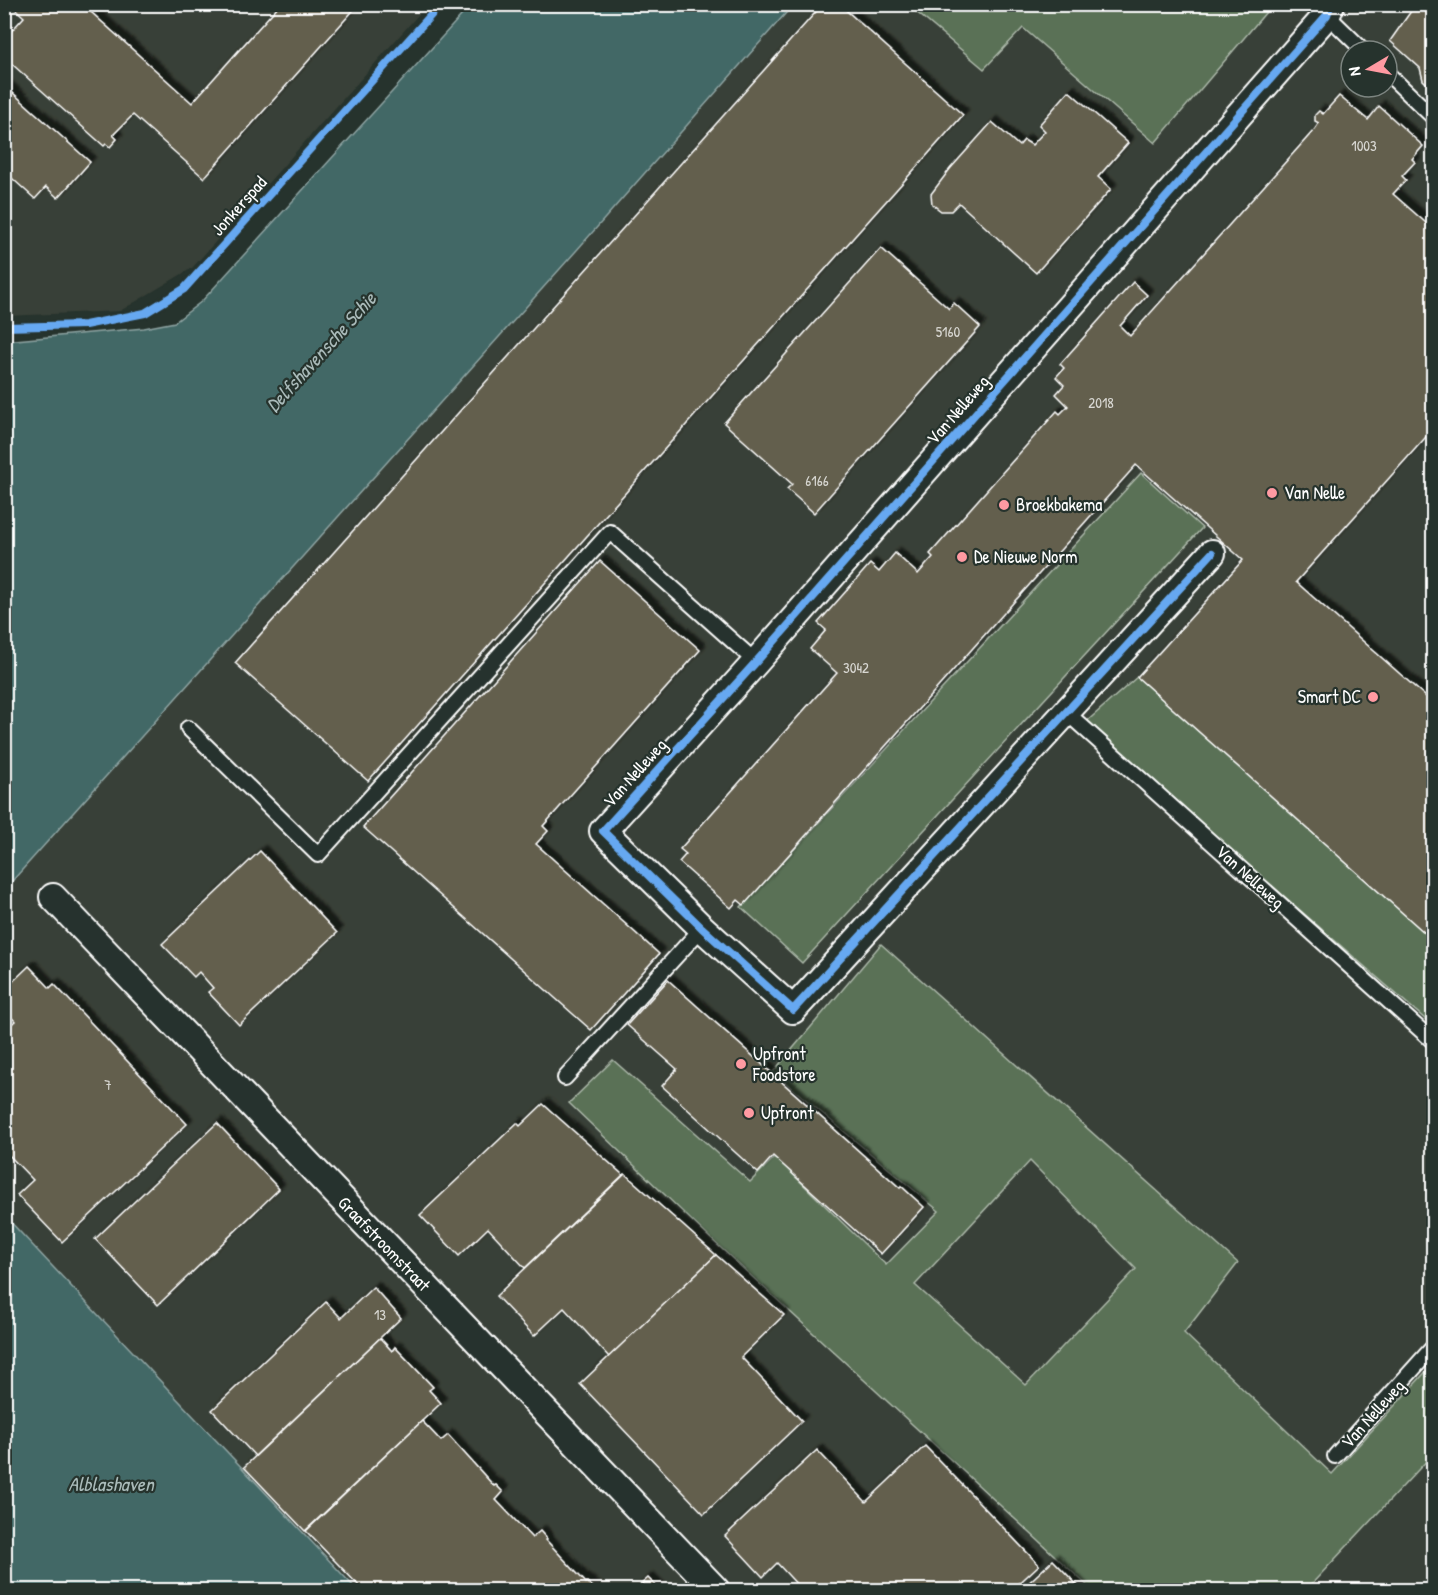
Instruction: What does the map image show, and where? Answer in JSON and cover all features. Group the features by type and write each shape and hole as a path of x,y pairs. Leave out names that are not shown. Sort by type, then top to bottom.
{"street":[{"name":"Van Nelleweg","path":"702,928 603,831 756,663 1329,10"},
{"path":"702,928 793,1010 1212,553"},
{"name":"Graafstroomstraat","path":"53,897 716,1590"}],"lane":[{"name":"Van Nelleweg","path":"1329,10 1354,39"},
{"path":"1399,84 1434,118"},
{"path":"188,728 318,855 610,532 756,663"},
{"name":"Van Nelleweg","path":"1066,712 1434,1042"},
{"path":"565,1078 702,928"},
{"name":"Van Nelleweg","path":"1335,1456 1434,1346"}],"shaded area":[{"path":"4,5 427,5 192,268 120,311 5,316"},
{"path":"741,5 1433,5 1433,1590 289,1590 5,1295 5,836"}],"green space":[{"path":"908,5 1272,5 1155,143 1023,28 984,69"},
{"path":"1141,473 1202,528 802,963 741,907"},
{"path":"1137,677 1433,939 1433,1026 1085,723"},
{"path":"881,944 1238,1263 1184,1333 1332,1474 1433,1364 1433,1454 1306,1590 1092,1590 711,1239 569,1103 613,1060 750,1182 775,1157 886,1265 939,1211 773,1072","holes":["1030,1161 1136,1269 1026,1385 915,1285"]}],"water":[{"name":"Delfshavensche Schie","path":"471,5 793,5 5,889 5,341 144,328 175,322 202,301"},
{"name":"Alblashaven","path":"4,1216 357,1590 12,1590 5,1582"}],"building":[{"path":"10,4 82,4 192,103 280,4 359,4 204,178 133,115 113,135 117,139 110,147 106,144 104,146 4,57 4,39 24,17"},
{"path":"823,4 839,4 963,115 368,781 235,663"},
{"path":"1416,4 1434,4 1434,90 1423,80 1420,68 1399,49 1399,39 1391,39"},
{"path":"4,85 90,162 58,198 46,187 35,199 4,171"},
{"path":"1069,91 1128,143 1098,177 1111,189 1036,273 959,203 951,211 941,211 932,204 931,194 992,122 1019,146 1024,140 1032,145 1045,131 1039,125"},
{"name":"Van Nelle","path":"1339,96 1339,99 1343,99 1368,120 1379,106 1423,146 1412,159 1415,162 1402,176 1406,180 1393,194 1434,230 1434,428 1296,582 1434,704 1434,941 1137,677 1243,560 1136,465 744,905 738,900 731,908 679,862 686,854 680,849 837,673 810,649 826,630 818,623 870,564 879,572 895,553 918,574 933,557 930,554 1057,411 1060,414 1068,406 1056,394 1064,385 1056,377 1064,368 1060,364 1133,282 1147,295 1120,326 1130,336 1315,129 1319,123 1315,121 1315,115 1319,111 1323,114"},
{"path":"881,248 949,309 954,303 980,327 814,513 787,489 792,484 724,423"},
{"path":"600,561 700,650 543,826 548,831 536,844 659,954 591,1030 363,827"},
{"path":"260,851 337,933 239,1025 208,992 213,988 199,972 194,977 162,944"},
{"path":"29,966 50,988 54,984 187,1124 62,1242 17,1195 33,1180 4,1150 4,1031 15,1021 4,1010 4,990"},
{"path":"668,980 924,1207 881,1254 773,1156 758,1173 662,1086 677,1069 627,1025"},
{"path":"543,1104 623,1175 525,1268 488,1228 459,1256 420,1215 517,1123 520,1126"},
{"path":"217,1123 279,1189 158,1305 95,1239"},
{"path":"625,1174 716,1255 609,1357 564,1308 534,1336 496,1296"},
{"path":"716,1255 784,1315 741,1357 802,1421 704,1514 580,1384"},
{"path":"373,1287 401,1318 255,1456 212,1410 326,1302 341,1318"},
{"path":"380,1338 392,1351 395,1347 433,1387 429,1390 441,1403 305,1531 244,1467"},
{"path":"422,1421 441,1441 448,1435 494,1486 496,1485 503,1492 496,1500 532,1538 540,1531 586,1583 595,1589 363,1590 306,1531"},
{"path":"925,1446 1039,1565 1012,1590 802,1590 777,1563 763,1577 725,1536 817,1450 866,1502"},
{"path":"1053,1560 1082,1590 1021,1590"},
{"path":"648,1578 660,1590 635,1590"}],"cycle path":[{"name":"Jonkerspad","path":"4,327 85,325 145,313 184,289 441,4"},
{"path":"1212,553 793,1010 702,928 603,831 756,662 1327,15 1331,4"}],"place":[{"name":"Van Nelle","path":"1272,493"},
{"name":"Broekbakema","path":"1004,505"},
{"name":"De Nieuwe Norm","path":"962,557"},
{"name":"Smart DC","path":"1373,697"},
{"name":"Upfront Foodstore","path":"741,1064"},
{"name":"Upfront","path":"749,1113"}]}
